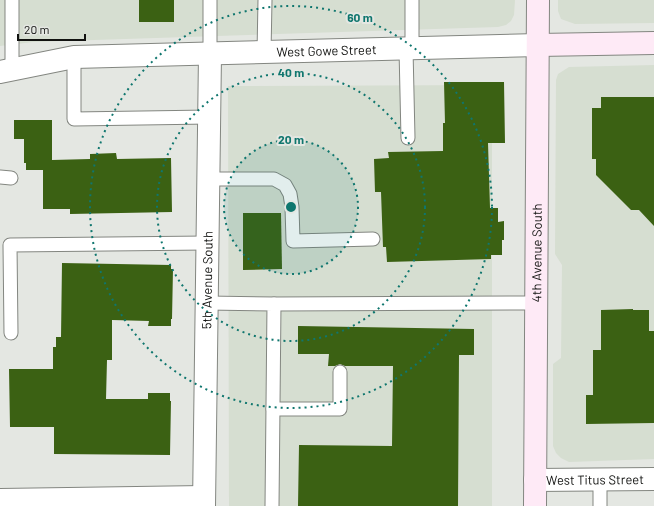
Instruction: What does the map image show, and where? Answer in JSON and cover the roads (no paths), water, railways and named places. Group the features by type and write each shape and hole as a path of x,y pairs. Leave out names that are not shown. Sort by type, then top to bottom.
{"street":[{"name":"4th Avenue South","path":"534,506 538,0"},
{"name":"West Gowe Street","path":"6,71 74,57 654,43"},
{"name":"5th Avenue South","path":"204,502 210,54"},
{"name":"West Titus Street","path":"535,480 654,479"},
{"path":"0,500 204,502"}],"lane":[{"path":"6,71 12,0"},
{"path":"210,0 210,54"},
{"path":"264,53 265,0"},
{"path":"408,138 409,49 412,0"},
{"path":"74,57 74,118 209,117"},
{"path":"208,179 274,179 285,185 290,194 294,241 373,239"},
{"path":"12,333 10,245 208,243"},
{"path":"207,303 536,303"},
{"path":"272,506 274,304"},
{"path":"273,409 340,409 340,372"},
{"path":"600,480 600,506"}]}
